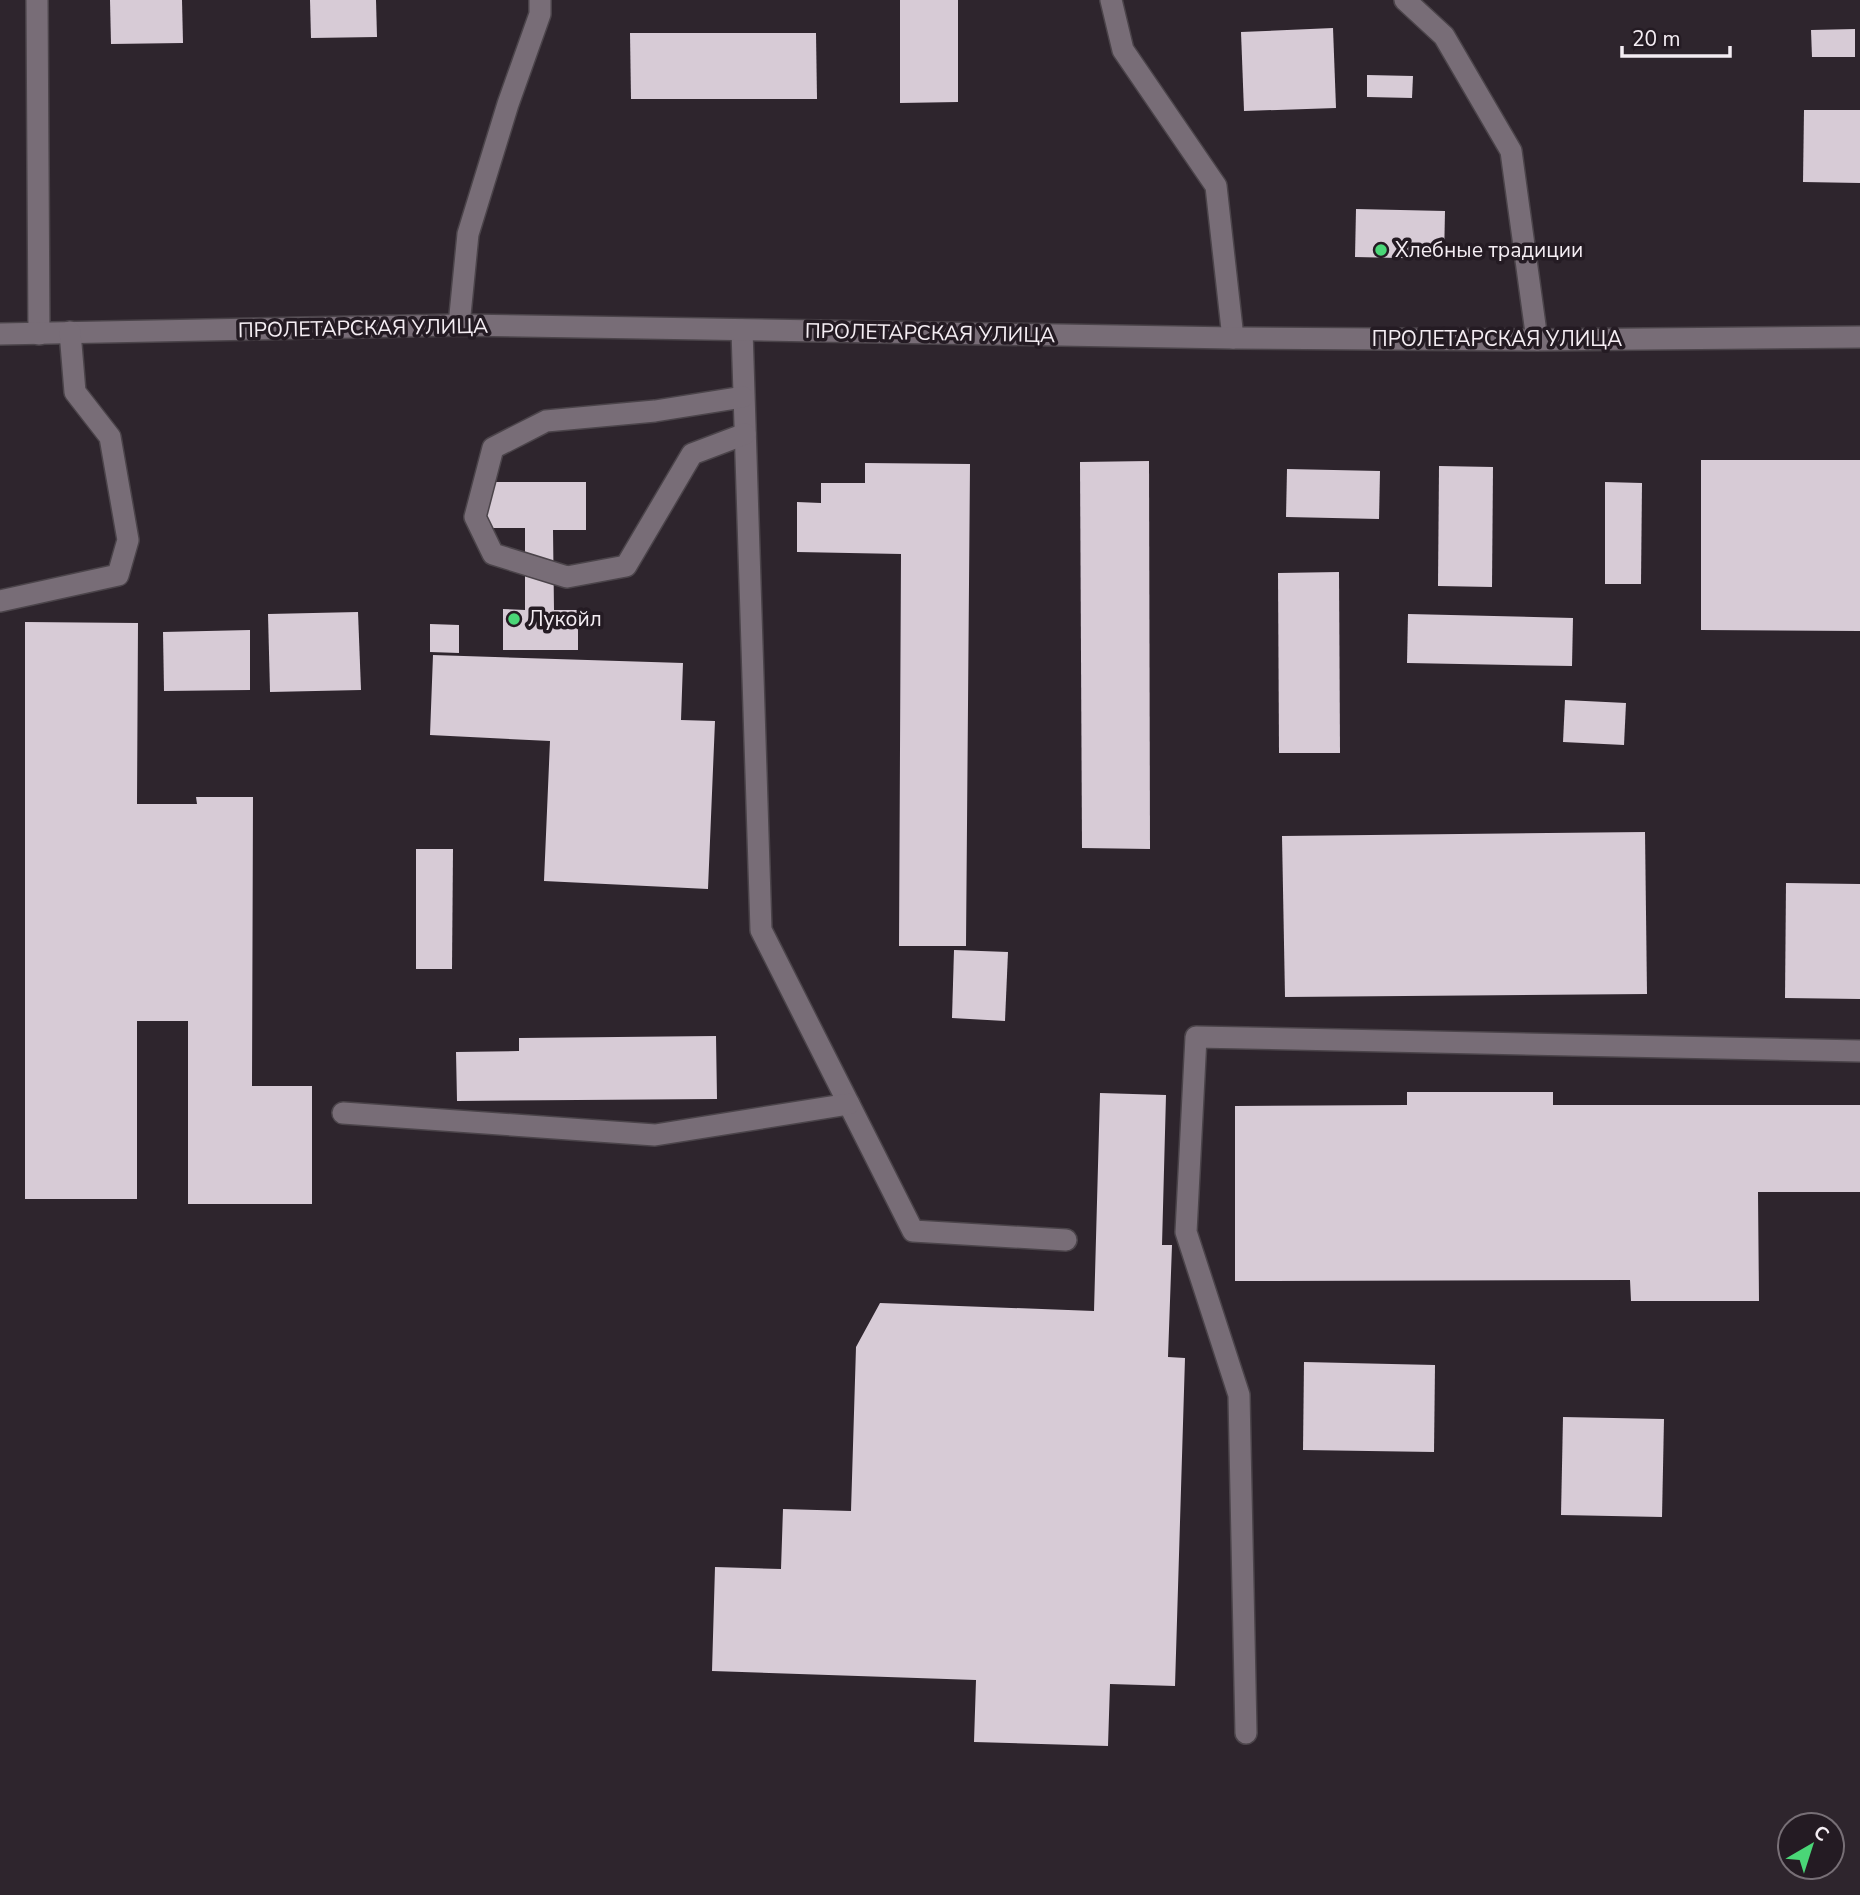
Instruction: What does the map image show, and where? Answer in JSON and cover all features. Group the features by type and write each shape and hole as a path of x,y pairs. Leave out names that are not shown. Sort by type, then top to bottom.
{"street":[{"path":"37,0 39,334"},
{"path":"459,325 468,234 508,104 540,14 540,0"},
{"path":"1111,0 1123,51 1216,186 1233,338"},
{"path":"1405,0 1444,36 1511,152 1537,340"},
{"name":"ПРОЛЕТАРСКАЯ УЛИЦА","path":"0,334 459,325 1233,338 1537,340 1860,337"},
{"path":"741,330 761,930 913,1231 1066,1240"},
{"path":"0,601 117,575 128,540 110,436 75,392 70,332"},
{"path":"743,397 655,411 546,421 493,448 475,517 493,554 567,577 626,566 692,454 745,434"},
{"path":"1246,1733 1239,1395 1186,1232 1196,1037 1860,1051"},
{"path":"343,1113 655,1135 849,1104"}],"building":[{"path":"110,0 182,0 183,43 111,44"},
{"path":"310,0 376,0 377,37 311,38"},
{"path":"900,0 958,0 958,102 900,103"},
{"path":"1333,28 1336,108 1244,111 1241,32"},
{"path":"1855,29 1855,57 1812,57 1811,30"},
{"path":"630,33 816,33 817,99 631,99"},
{"path":"1367,75 1413,76 1412,98 1367,97"},
{"path":"1804,110 1860,110 1860,183 1803,182"},
{"path":"1356,209 1445,211 1444,259 1355,257"},
{"path":"1701,460 1860,460 1860,631 1701,630"},
{"path":"1149,461 1150,849 1082,848 1080,462"},
{"path":"865,463 970,464 966,946 899,946 901,554 797,552 797,502 821,503 821,483 865,483"},
{"path":"1439,466 1493,467 1492,587 1438,586"},
{"path":"1287,469 1380,471 1379,519 1286,517"},
{"path":"486,482 586,482 586,530 553,530 554,610 578,610 578,650 503,650 503,609 525,610 525,528 486,528"},
{"path":"1605,482 1642,483 1641,584 1605,584"},
{"path":"1339,572 1340,753 1279,753 1278,573"},
{"path":"358,612 361,690 270,692 268,614"},
{"path":"1408,614 1573,618 1572,666 1407,663"},
{"path":"25,622 138,623 137,804 197,804 196,797 253,797 252,1086 312,1086 312,1204 188,1204 188,1021 137,1021 137,1199 25,1199"},
{"path":"430,624 459,625 459,653 430,652"},
{"path":"250,630 250,690 164,691 163,632"},
{"path":"433,655 683,663 681,720 715,721 708,889 544,881 550,741 430,735"},
{"path":"1565,700 1626,703 1624,745 1563,742"},
{"path":"1645,832 1647,994 1285,997 1282,836"},
{"path":"416,849 453,849 452,969 416,969"},
{"path":"1786,883 1860,884 1860,999 1785,998"},
{"path":"954,950 1008,952 1005,1021 952,1018"},
{"path":"716,1036 717,1099 457,1101 456,1052 519,1051 519,1038"},
{"path":"1407,1092 1553,1092 1553,1105 1860,1105 1860,1192 1758,1192 1759,1301 1631,1301 1630,1280 1235,1281 1235,1106 1407,1105"},
{"path":"1100,1093 1166,1095 1162,1245 1172,1245 1168,1357 1185,1358 1175,1686 1110,1684 1108,1746 974,1742 976,1680 712,1671 715,1567 781,1569 783,1509 851,1511 856,1347 880,1303 1094,1311"},
{"path":"1304,1362 1435,1365 1434,1452 1303,1450"},
{"path":"1563,1417 1664,1419 1662,1517 1561,1515"}],"place":[{"name":"Хлебные традиции","path":"1381,250"},
{"name":"Лукойл","path":"514,619"}]}
